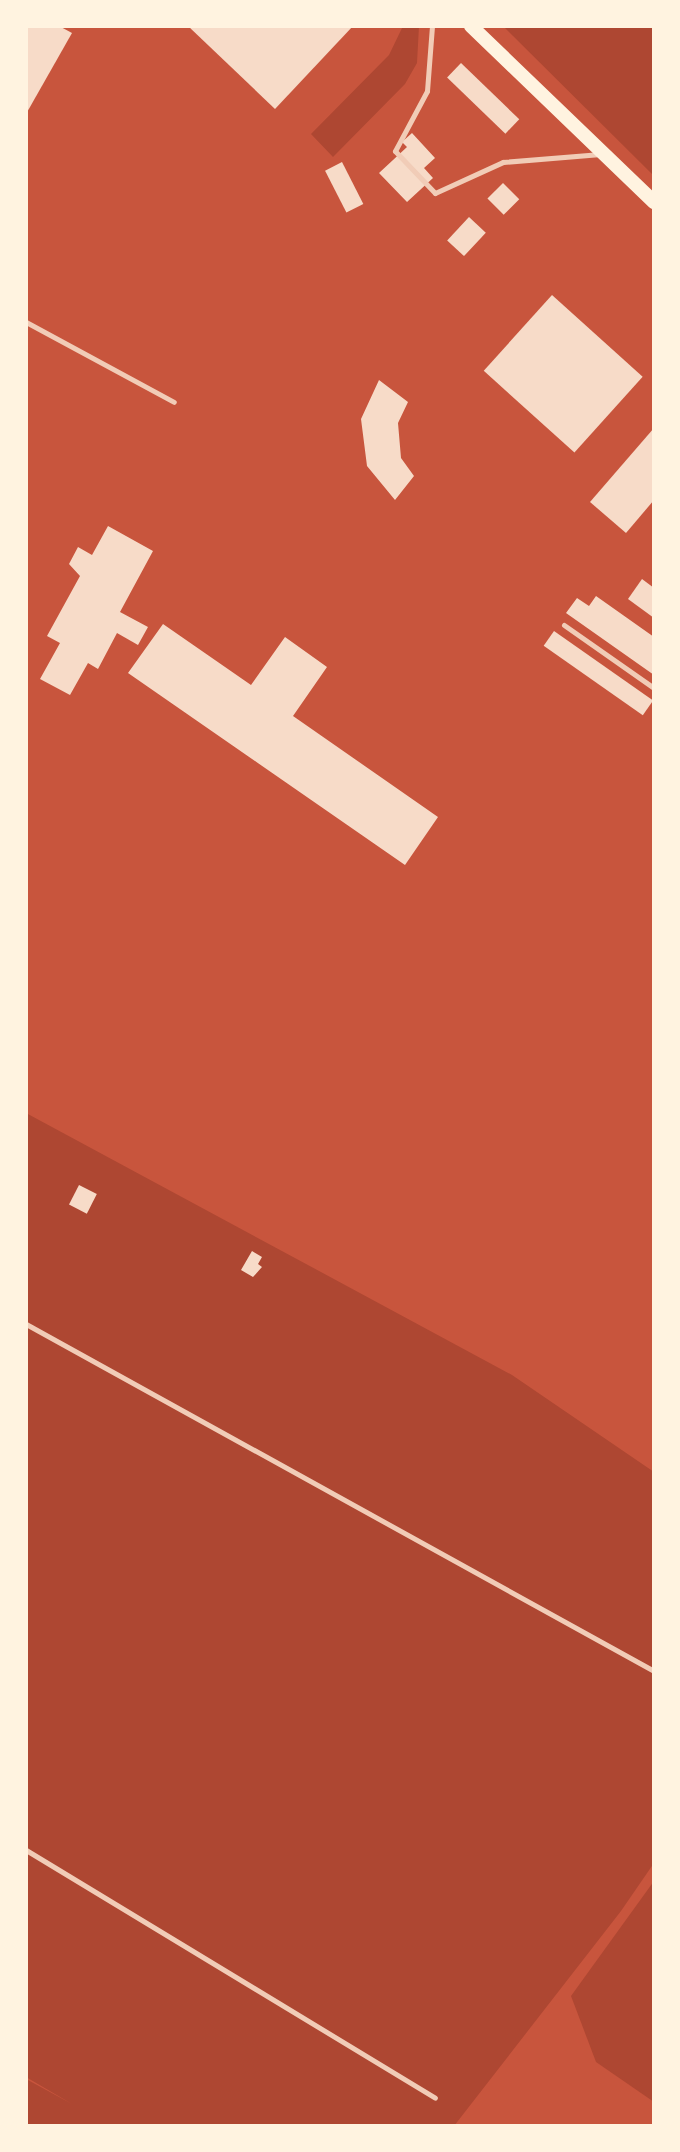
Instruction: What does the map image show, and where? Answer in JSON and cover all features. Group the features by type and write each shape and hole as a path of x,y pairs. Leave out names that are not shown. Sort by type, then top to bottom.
{"main road":[{"path":"471,26 654,202"}],"lane":[{"path":"432,26 427,91 395,151 435,193 503,162 602,154"},
{"path":"26,322 174,402"},
{"path":"564,625 654,688"},
{"path":"26,1324 654,1671"},
{"path":"26,1850 435,2098"}],"shaded area":[{"path":"403,26 419,26 417,63 405,84 333,157 311,134 389,55"},
{"path":"503,26 654,26 654,176"},
{"path":"26,1113 512,1375 654,1472 654,1863 621,1911 454,2126 26,2126 26,2079 72,2104 26,2077"},
{"path":"654,1881 654,2102 596,2062 571,1996"}],"building":[{"path":"26,26 59,26 72,33 26,114"},
{"path":"188,26 353,26 275,109"},
{"path":"461,63 519,119 505,134 447,77"},
{"path":"412,133 435,158 424,168 433,178 407,202 379,173 407,147 402,142"},
{"path":"342,162 363,204 346,213 325,171"},
{"path":"503,183 519,199 504,215 487,199"},
{"path":"469,217 486,233 464,256 447,240"},
{"path":"552,295 643,377 574,452 484,371"},
{"path":"379,380 408,402 398,423 401,458 414,476 395,500 367,466 361,419"},
{"path":"654,428 654,500 626,533 590,502"},
{"path":"108,526 153,551 120,612 148,627 138,645 117,633 98,669 88,663 70,695 40,679 60,643 47,636 80,576 69,564 78,547 92,555"},
{"path":"642,579 654,588 654,618 628,599"},
{"path":"596,596 654,637 654,675 566,613 577,598 589,606"},
{"path":"163,624 251,685 285,637 327,667 293,716 438,817 405,865 128,673"},
{"path":"554,631 653,700 643,715 544,646"},
{"path":"79,1185 97,1194 87,1214 69,1205"},
{"path":"252,1251 262,1257 258,1264 262,1267 253,1277 241,1270"}]}
